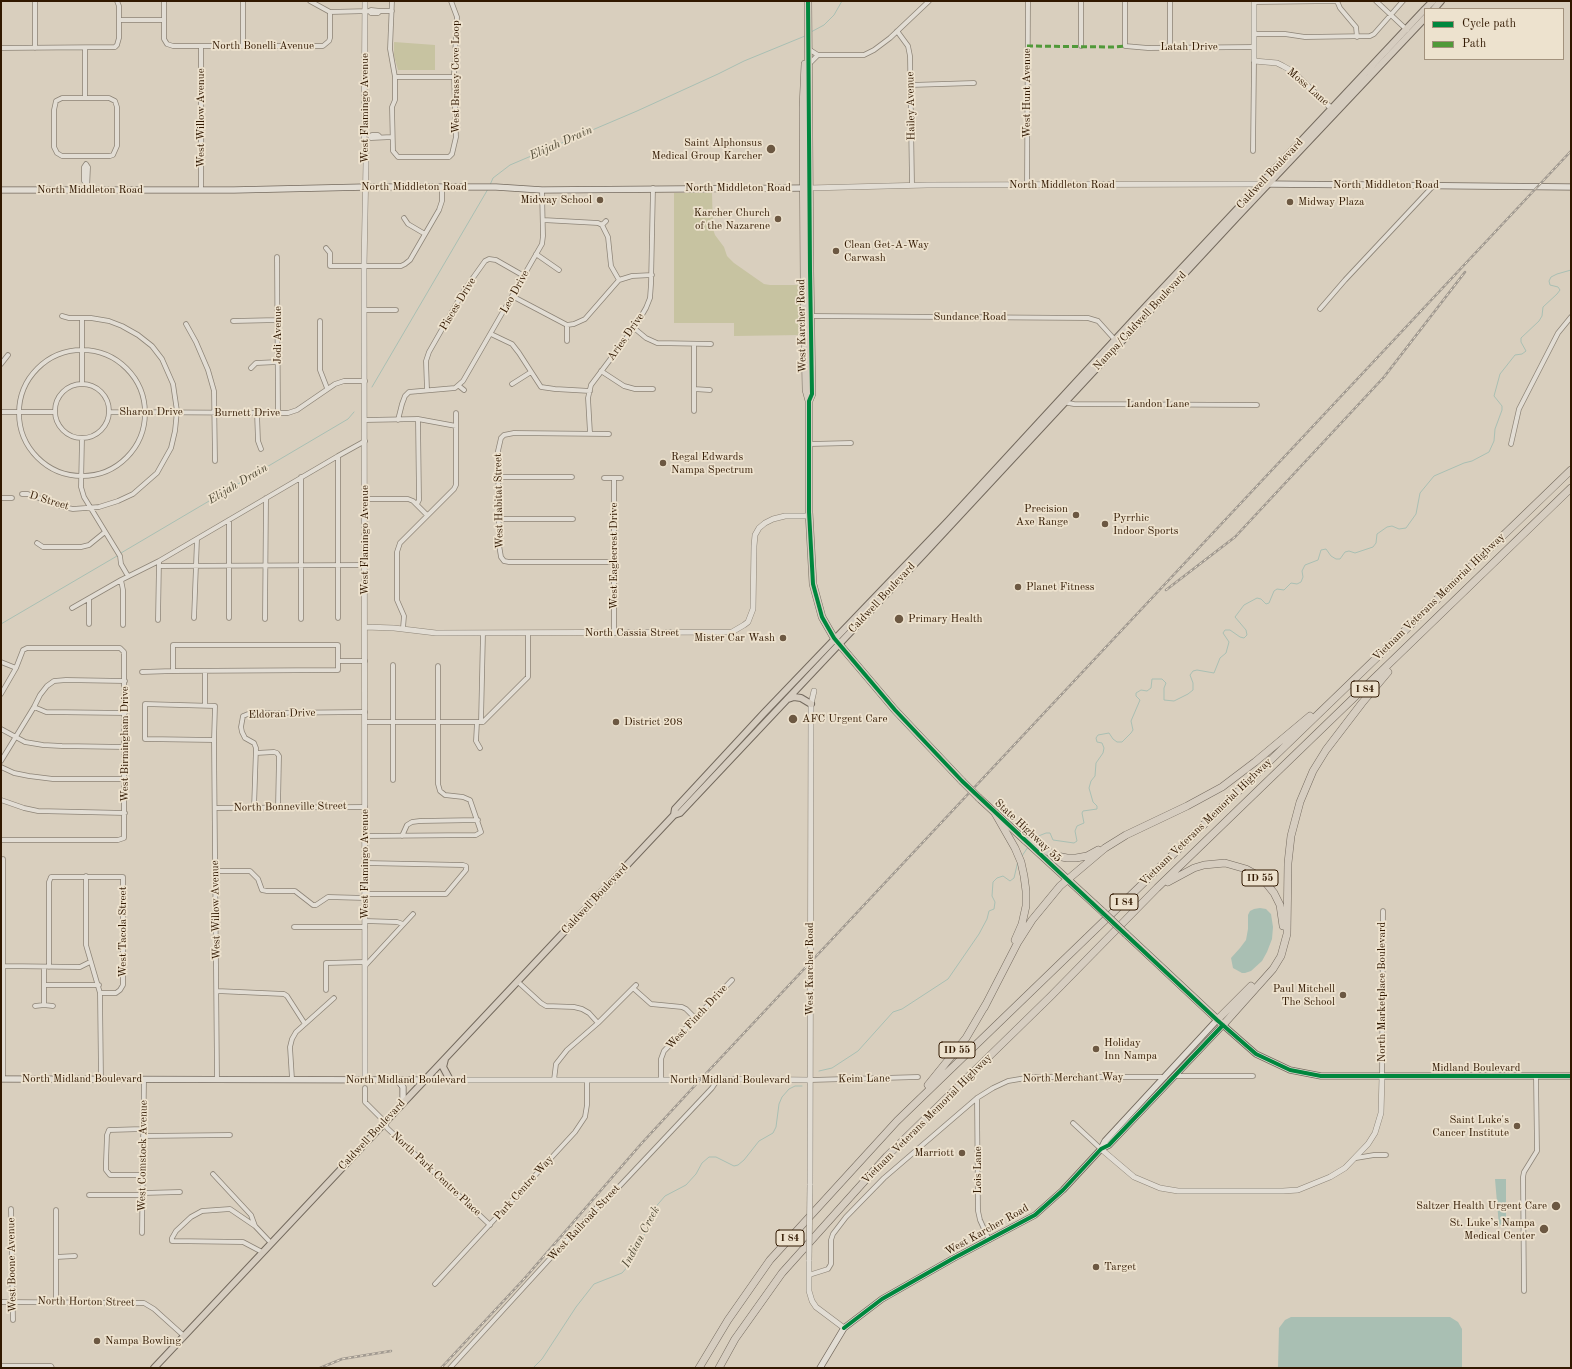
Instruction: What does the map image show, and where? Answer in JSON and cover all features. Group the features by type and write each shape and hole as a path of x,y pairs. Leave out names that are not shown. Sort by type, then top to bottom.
{"highway":[{"name":"West Karcher Road","path":"808,1 810,64 807,188 806,385 807,394 810,401"},
{"name":"West Karcher Road","path":"809,46 806,51 803,108 807,188 812,394 810,401 809,516 811,572 815,596 822,617 837,641"},
{"name":"Vietnam Veterans Memorial Highway","path":"700,1368 728,1320 770,1260 897,1121 1571,470"},
{"name":"I 84","path":"1157,888 1413,643 1571,488"},
{"name":"State Highway 55","path":"837,641 895,710 962,782 1220,1022"},
{"path":"1220,1022 1273,969 1281,956 1287,934 1288,863 1291,836 1300,802 1313,772 1326,750 1362,703 1413,643"},
{"path":"984,1008 1018,942 1032,920 1060,886 1106,848 1126,835 1222,787 1255,762 1350,683"},
{"name":"ID 55","path":"897,1121 944,1067 966,1038 984,1008 1022,924 1026,906 1026,891 1021,862 995,813"},
{"path":"1025,840 1057,856 1076,858 1095,852 1125,833 1168,815"},
{"name":"ID 55","path":"1157,888 1194,868 1214,863 1234,864 1257,875 1266,883 1274,893 1280,905 1283,920 1283,933 1277,955 1269,967 1220,1022"},
{"name":"Vietnam Veterans Memorial Highway","path":"719,1368 735,1339 782,1273 887,1156 1046,1001 1157,888"}],"main road":[{"name":"Caldwell Boulevard","path":"1358,90 1424,10"},
{"name":"Caldwell Boulevard","path":"1117,342 1261,184 1334,110 1408,31 1424,19"},
{"name":"Nampa/Caldwell Boulevard","path":"922,552 1061,401 1269,184 1334,110 1358,90"},
{"name":"North Middleton Road","path":"1261,184 1571,187"},
{"name":"North Middleton Road","path":"1,190 201,190 365,187 496,187 542,190 807,188"},
{"name":"Caldwell Boulevard","path":"674,815 675,809 922,552"},
{"name":"Caldwell Boulevard","path":"154,1368 384,1121 445,1059 674,815 680,813 785,701 837,641"},
{"path":"785,701 794,697 801,698 811,704"},
{"path":"1220,1022 1256,1054 1290,1070 1321,1076 1382,1077"},
{"name":"West Karcher Road","path":"820,1368 844,1328 882,1300 1035,1215 1063,1190 1101,1149 1109,1145 1173,1076 1220,1022"},
{"name":"West Karcher Road","path":"1101,1149 1104,1141 1164,1077 1220,1022"},
{"path":"445,1059 443,1067 450,1080"},
{"name":"Midland Boulevard","path":"1382,1077 1571,1076"},
{"path":"1149,1102 1148,1098 1163,1082 1164,1077"},
{"name":"North Midland Boulevard","path":"2,1079 425,1080"},
{"path":"397,1080 402,1085 404,1090 403,1102"}],"street":[{"path":"35,1 35,48"},
{"path":"1,48 112,48 117,45 119,20 119,6 117,1"},
{"path":"119,20 164,20 164,1"},
{"path":"243,1 243,46"},
{"path":"310,1 330,12 367,11 371,13 378,13 380,11 392,11"},
{"name":"West Flamingo Avenue","path":"365,1 367,11 364,136 366,164 364,266 365,1080"},
{"name":"West Brassy Cove Loop","path":"392,1 390,50 395,77 395,100 392,107 392,137 393,151 398,157 449,157 452,154 456,137 454,77 457,17 451,1"},
{"path":"809,46 818,55 864,55 874,50 897,32 928,1"},
{"name":"West Hunt Avenue","path":"1027,185 1028,1"},
{"path":"1081,1 1081,46"},
{"name":"Latah Drive","path":"1125,1 1125,46 1254,47"},
{"path":"1170,1 1170,47"},
{"path":"1253,151 1254,2 1337,1 1340,8 1356,28 1357,37"},
{"path":"1376,1 1408,31"},
{"path":"1254,34 1285,34 1305,37 1367,37 1374,34 1403,1"},
{"name":"North Bonelli Avenue","path":"164,20 164,39 167,44 173,46 323,46 330,38 330,12"},
{"name":"Hailey Avenue","path":"897,32 909,50 911,85 912,186"},
{"name":"West Willow Avenue","path":"201,46 201,190"},
{"path":"85,48 85,98"},
{"path":"810,64 818,55"},
{"name":"Moss Lane","path":"1254,61 1277,63 1292,71 1334,110"},
{"path":"395,77 454,77"},
{"path":"911,85 974,83"},
{"path":"62,98 85,98 109,98 115,101 117,107 117,146 115,153 110,156 62,156 57,153 54,147 54,110 56,101 62,98"},
{"path":"364,136 378,135 392,137"},
{"path":"86,156 86,164 88,167 86,190"},
{"name":"North Middleton Road","path":"807,188 1261,184"},
{"path":"1320,309 1345,280 1434,185"},
{"path":"326,248 330,253 330,266 401,266 405,264 410,260 439,210 442,201 442,188"},
{"name":"Aries Drive","path":"590,433 588,398 591,385 634,328 650,298 652,275 653,188"},
{"name":"Leo Drive","path":"459,386 491,334 542,244 542,190"},
{"path":"404,218 408,224 425,234"},
{"path":"543,220 598,223 602,225 608,237 611,266 619,280"},
{"path":"602,225 606,221"},
{"path":"536,254 559,270"},
{"name":"Jodi Avenue","path":"277,257 278,413"},
{"name":"Pisces Drive","path":"427,390 426,361 429,352 465,289 485,261 489,259 496,260 524,276"},
{"path":"512,296 567,325 579,323 585,319 619,280 632,276 652,275"},
{"path":"365,310 396,310"},
{"name":"D Street","path":"22,494 28,494 63,507 73,509 108,505 133,494 144,486 159,469 171,448 175,431 177,411 173,384 162,359 152,346 138,335 109,321 91,318 69,318 62,316"},
{"name":"Sundance Road","path":"810,316 1088,318 1098,322 1117,342"},
{"path":"1511,444 1519,409 1558,334 1571,316"},
{"path":"82,318 82,383"},
{"path":"233,321 278,320"},
{"path":"320,321 320,370 327,388"},
{"path":"186,324 196,342 208,370 214,391 215,461"},
{"path":"567,325 567,341"},
{"path":"634,328 646,338 657,343 694,345 711,344"},
{"path":"491,334 512,344 541,387 590,391"},
{"path":"694,345 694,411"},
{"path":"82,350 101,353 126,368 135,380 141,394 144,413 140,435 136,445 126,457 113,468 103,472 81,476 57,471 46,465 37,457 29,447 24,436 20,424 19,412 21,398 33,373 43,364 61,354 82,350"},
{"path":"1,364 8,355"},
{"path":"250,368 256,363 278,362"},
{"path":"601,371 624,386 653,389"},
{"path":"512,384 531,372"},
{"name":"Burnett Drive","path":"192,412 214,414 288,413 297,410 327,388 344,381 365,381"},
{"path":"82,383 92,385 101,391 108,401 110,412 107,424 102,430 92,436 82,438 73,436 63,430 57,421 55,412 57,402 63,392 72,385 82,383"},
{"path":"398,420 400,411 409,392 455,388 459,386 464,390"},
{"path":"694,389 710,390"},
{"name":"Landon Lane","path":"1061,401 1074,404 1257,405"},
{"path":"1,412 55,412"},
{"name":"Sharon Drive","path":"110,412 192,412"},
{"path":"257,413 258,441 261,449"},
{"path":"403,628 404,616 397,600 396,552 400,543 454,489 456,485 456,413"},
{"path":"365,420 418,419 456,426"},
{"path":"417,504 419,500 418,419"},
{"name":"West Habitat Street","path":"590,433 514,432 504,435 501,438 498,451 498,519 501,557 504,561 509,562 614,562"},
{"path":"590,433 609,434"},
{"path":"82,438 81,487 84,497 120,556 121,564 128,576"},
{"path":"72,608 128,576 159,563 196,539 365,441"},
{"path":"810,444 851,443"},
{"path":"338,456 338,618"},
{"path":"301,477 301,619"},
{"path":"498,477 572,477"},
{"path":"604,478 621,478"},
{"name":"West Eaglecrest Drive","path":"614,478 614,633"},
{"path":"1,498 12,498"},
{"path":"265,619 266,498"},
{"path":"365,499 408,499 417,504 427,515"},
{"name":"North Cassia Street","path":"365,627 403,628 436,633 732,632 748,622 753,609 755,535 764,524 773,519 785,516 809,516"},
{"path":"498,519 573,519"},
{"path":"229,520 229,618"},
{"path":"37,543 43,547 81,547 89,545 105,532"},
{"path":"194,618 196,539"},
{"path":"159,563 196,566 365,565"},
{"path":"158,620 159,563"},
{"path":"121,580 123,590 123,625"},
{"path":"89,599 89,624"},
{"path":"480,748 476,741 479,722 483,633"},
{"path":"365,722 479,722 488,719 528,677 528,633"},
{"path":"142,672 338,670 338,645 173,645 173,671"},
{"name":"West Birmingham Drive","path":"1,840 118,840 124,838 125,656 123,651 120,648 27,648 23,650 16,668"},
{"path":"338,661 365,661"},
{"path":"1,662 16,668 1,694"},
{"path":"393,665 393,780"},
{"path":"365,836 476,835 482,832 470,800 463,797 445,795 440,791 438,784 438,666"},
{"path":"205,671 205,706 145,704 145,739 214,740"},
{"path":"1,761 40,695 47,686 54,681 125,681"},
{"name":"West Karcher Road","path":"814,691 811,704 810,1291 812,1301 816,1307 844,1328"},
{"name":"West Willow Avenue","path":"205,706 215,706 217,1080"},
{"path":"34,707 46,712 125,714"},
{"name":"Eldoran Drive","path":"256,753 254,743 245,738 242,732 241,727 243,716 248,714 365,712"},
{"path":"1,729 25,742 62,746 125,747"},
{"path":"254,808 256,753 274,752 279,756 278,807"},
{"path":"1,767 29,776 53,779 125,779"},
{"path":"1,800 38,811 125,813"},
{"name":"North Bonneville Street","path":"215,808 365,807"},
{"path":"402,836 407,825 412,822 478,820"},
{"path":"2,1079 3,859"},
{"path":"216,871 250,871 258,879 262,890 295,891 312,905 316,905 328,897 446,894 466,870 466,866 463,865 365,863"},
{"path":"44,1006 49,882 51,877 86,876 86,946 90,962 99,984 100,993 101,1079"},
{"name":"West Tacola Street","path":"86,876 122,877 123,985 116,993 100,993"},
{"name":"North Marketplace Boulevard","path":"1073,1123 1134,1177 1160,1188 1178,1191 1283,1192 1298,1190 1330,1177 1345,1168 1356,1158 1375,1133 1381,1113 1383,911"},
{"path":"326,990 326,963 365,964 413,914"},
{"path":"294,927 397,922 404,924"},
{"path":"3,966 80,967 90,962"},
{"name":"West Finch Drive","path":"661,1079 661,1059 664,1051 732,980"},
{"path":"517,981 546,1006 574,1007 582,1009 589,1013 598,1023"},
{"path":"44,985 99,984"},
{"path":"554,1080 556,1064 562,1056 598,1023 634,986 651,1004 682,1007 695,1018"},
{"path":"217,991 284,994 287,996 305,1024"},
{"path":"292,1079 290,1046 292,1039 296,1032 334,998"},
{"path":"35,1006 53,1006"},
{"name":"North Merchant Way","path":"810,1275 828,1269 831,1264 832,1234 872,1190 891,1171 978,1098 993,1088 1019,1078 1068,1076 1164,1077"},
{"path":"1173,1076 1253,1076"},
{"path":"1524,1291 1523,1177 1524,1172 1537,1151 1536,1076"},
{"name":"Keim Lane","path":"810,1080 918,1077"},
{"name":"North Midland Boulevard","path":"425,1080 700,1080 718,1078 810,1080"},
{"name":"West Railroad Street","path":"450,1368 598,1206 614,1192 707,1093 718,1078"},
{"name":"West Comstock Avenue","path":"142,1233 144,1079"},
{"name":"Park Centre Way","path":"435,1284 575,1132 585,1117 587,1105 587,1080"},
{"name":"North Park Centre Place","path":"365,1088 365,1102 384,1121 387,1128 490,1224"},
{"name":"Lois Lane","path":"978,1098 978,1211 980,1220 989,1240"},
{"path":"143,1129 109,1130 107,1135 106,1162 106,1170 110,1175 143,1175"},
{"path":"143,1136 230,1135"},
{"path":"1356,1158 1386,1155"},
{"path":"213,1174 251,1215 255,1226"},
{"path":"89,1195 180,1192"},
{"path":"262,1252 243,1242 172,1241 172,1238 176,1231 191,1217 202,1211 230,1209 255,1226 271,1243"},
{"name":"West Boone Avenue","path":"11,1210 13,1320"},
{"path":"56,1210 56,1302"},
{"path":"56,1257 75,1256"},
{"name":"North Horton Street","path":"1,1302 144,1303 154,1309 184,1336"},
{"path":"1,1366 51,1366 52,1368"}],"shaded area":[{"path":"394,42 435,45 435,70 398,70 394,56"},
{"path":"674,193 712,193 713,229 715,235 724,247 727,256 734,263 764,284 801,285 802,335 734,336 734,323 674,323"},
{"path":"1260,908 1266,909 1271,914 1273,927 1272,939 1262,961 1251,971 1242,973 1233,968 1231,958 1246,940 1248,915 1250,911"},
{"path":"1495,1179 1506,1179 1506,1228 1499,1226"},
{"path":"1291,1317 1450,1317 1458,1322 1462,1329 1462,1368 1278,1368 1279,1328 1285,1320"}],"waterway":[{"name":"Elijah Drain","path":"811,32 824,25 834,15 842,1"},
{"name":"Elijah Drain","path":"490,185 493,178 510,165 637,111 744,61 805,36"},
{"name":"Elijah Drain","path":"372,387 488,189"},
{"name":"Indian Creek","path":"1032,841 1036,837 1046,833 1050,833 1053,840 1074,843 1077,841 1075,831 1077,826 1084,823 1083,811 1097,809 1097,806 1093,802 1089,788 1091,781 1095,776 1096,763 1103,753 1104,748 1102,743 1097,742 1096,738 1098,735 1109,733 1117,742 1122,742 1131,733 1133,730 1131,721 1140,700 1136,696 1136,693 1141,690 1147,691 1151,688 1152,679 1162,679 1166,683 1164,688 1164,700 1174,701 1188,694 1193,690 1193,683 1190,675 1193,671 1197,670 1214,673 1220,658 1226,653 1229,642 1223,633 1225,630 1230,630 1244,638 1247,635 1246,630 1235,617 1244,605 1257,598 1261,599 1266,604 1269,603 1274,591 1277,589 1284,590 1291,583 1297,584 1301,582 1303,577 1302,571 1305,565 1318,560 1321,550 1326,549 1331,556 1336,559 1340,559 1345,552 1349,551 1355,553 1373,547 1376,543 1377,534 1387,527 1392,526 1399,529 1406,528 1416,514 1420,493 1434,476 1472,461 1489,452 1494,441 1495,429 1502,410 1502,406 1494,396 1500,374 1515,355 1522,354 1526,351 1521,342 1521,338 1539,321 1542,316 1543,307 1560,290 1558,287 1550,285 1549,281 1551,277 1571,270"},
{"name":"Elijah Drain","path":"121,553 348,419 354,412"},
{"name":"Elijah Drain","path":"1,624 117,556"},
{"name":"Indian Creek","path":"1022,856 1028,847"},
{"name":"Indian Creek","path":"819,1071 832,1068 858,1051 893,1012 902,1009 948,979 979,934 987,919 989,911 994,909 995,902 992,896 993,882 997,878 1003,876 1010,881 1014,878 1018,861"},
{"name":"Indian Creek","path":"533,1368 542,1359 576,1307 594,1284 622,1273 629,1265 638,1245 651,1223 653,1210 665,1196 686,1185 696,1174 702,1163 709,1157 716,1157 734,1166 738,1165 744,1160 759,1141 773,1133 776,1127 779,1104 782,1097 789,1089 795,1086 802,1086"}],"railway":[{"path":"441,1368 524,1279 641,1144 700,1080 1571,151"},
{"path":"1166,590 1235,537 1384,377 1465,272"},
{"path":"320,1368 342,1359 391,1351"}],"marked path":[{"path":"1027,46 1125,46"}],"cycle path":[{"path":"808,1 812,394 809,401 809,512 813,584 822,617 834,638 895,710 962,781 1217,1020 1256,1054 1290,1070 1321,1076 1571,1076"},
{"path":"844,1328 882,1299 954,1258 1035,1215 1063,1190 1101,1149 1109,1145 1223,1025"}],"place":[{"name":"Saint Alphonsus Medical Group Karcher","path":"771,149"},
{"name":"Midway School","path":"600,200"},
{"name":"Midway Plaza","path":"1290,202"},
{"name":"Karcher Church of the Nazarene","path":"778,219"},
{"name":"Clean Get-A-Way Carwash","path":"836,251"},
{"name":"Regal Edwards Nampa Spectrum","path":"663,463"},
{"name":"Precision Axe Range","path":"1076,515"},
{"name":"Pyrrhic Indoor Sports","path":"1105,524"},
{"name":"Planet Fitness","path":"1018,587"},
{"name":"Primary Health","path":"899,619"},
{"name":"Mister Car Wash","path":"783,638"},
{"name":"AFC Urgent Care","path":"793,719"},
{"name":"District 208","path":"616,722"},
{"name":"Paul Mitchell The School","path":"1343,995"},
{"name":"Holiday Inn Nampa","path":"1096,1049"},
{"name":"Saint Luke's Cancer Institute","path":"1517,1126"},
{"name":"Marriott","path":"962,1153"},
{"name":"Saltzer Health Urgent Care","path":"1556,1206"},
{"name":"St. Luke’s Nampa Medical Center","path":"1544,1229"},
{"name":"Target","path":"1096,1267"},
{"name":"Nampa Bowling","path":"97,1341"}]}
